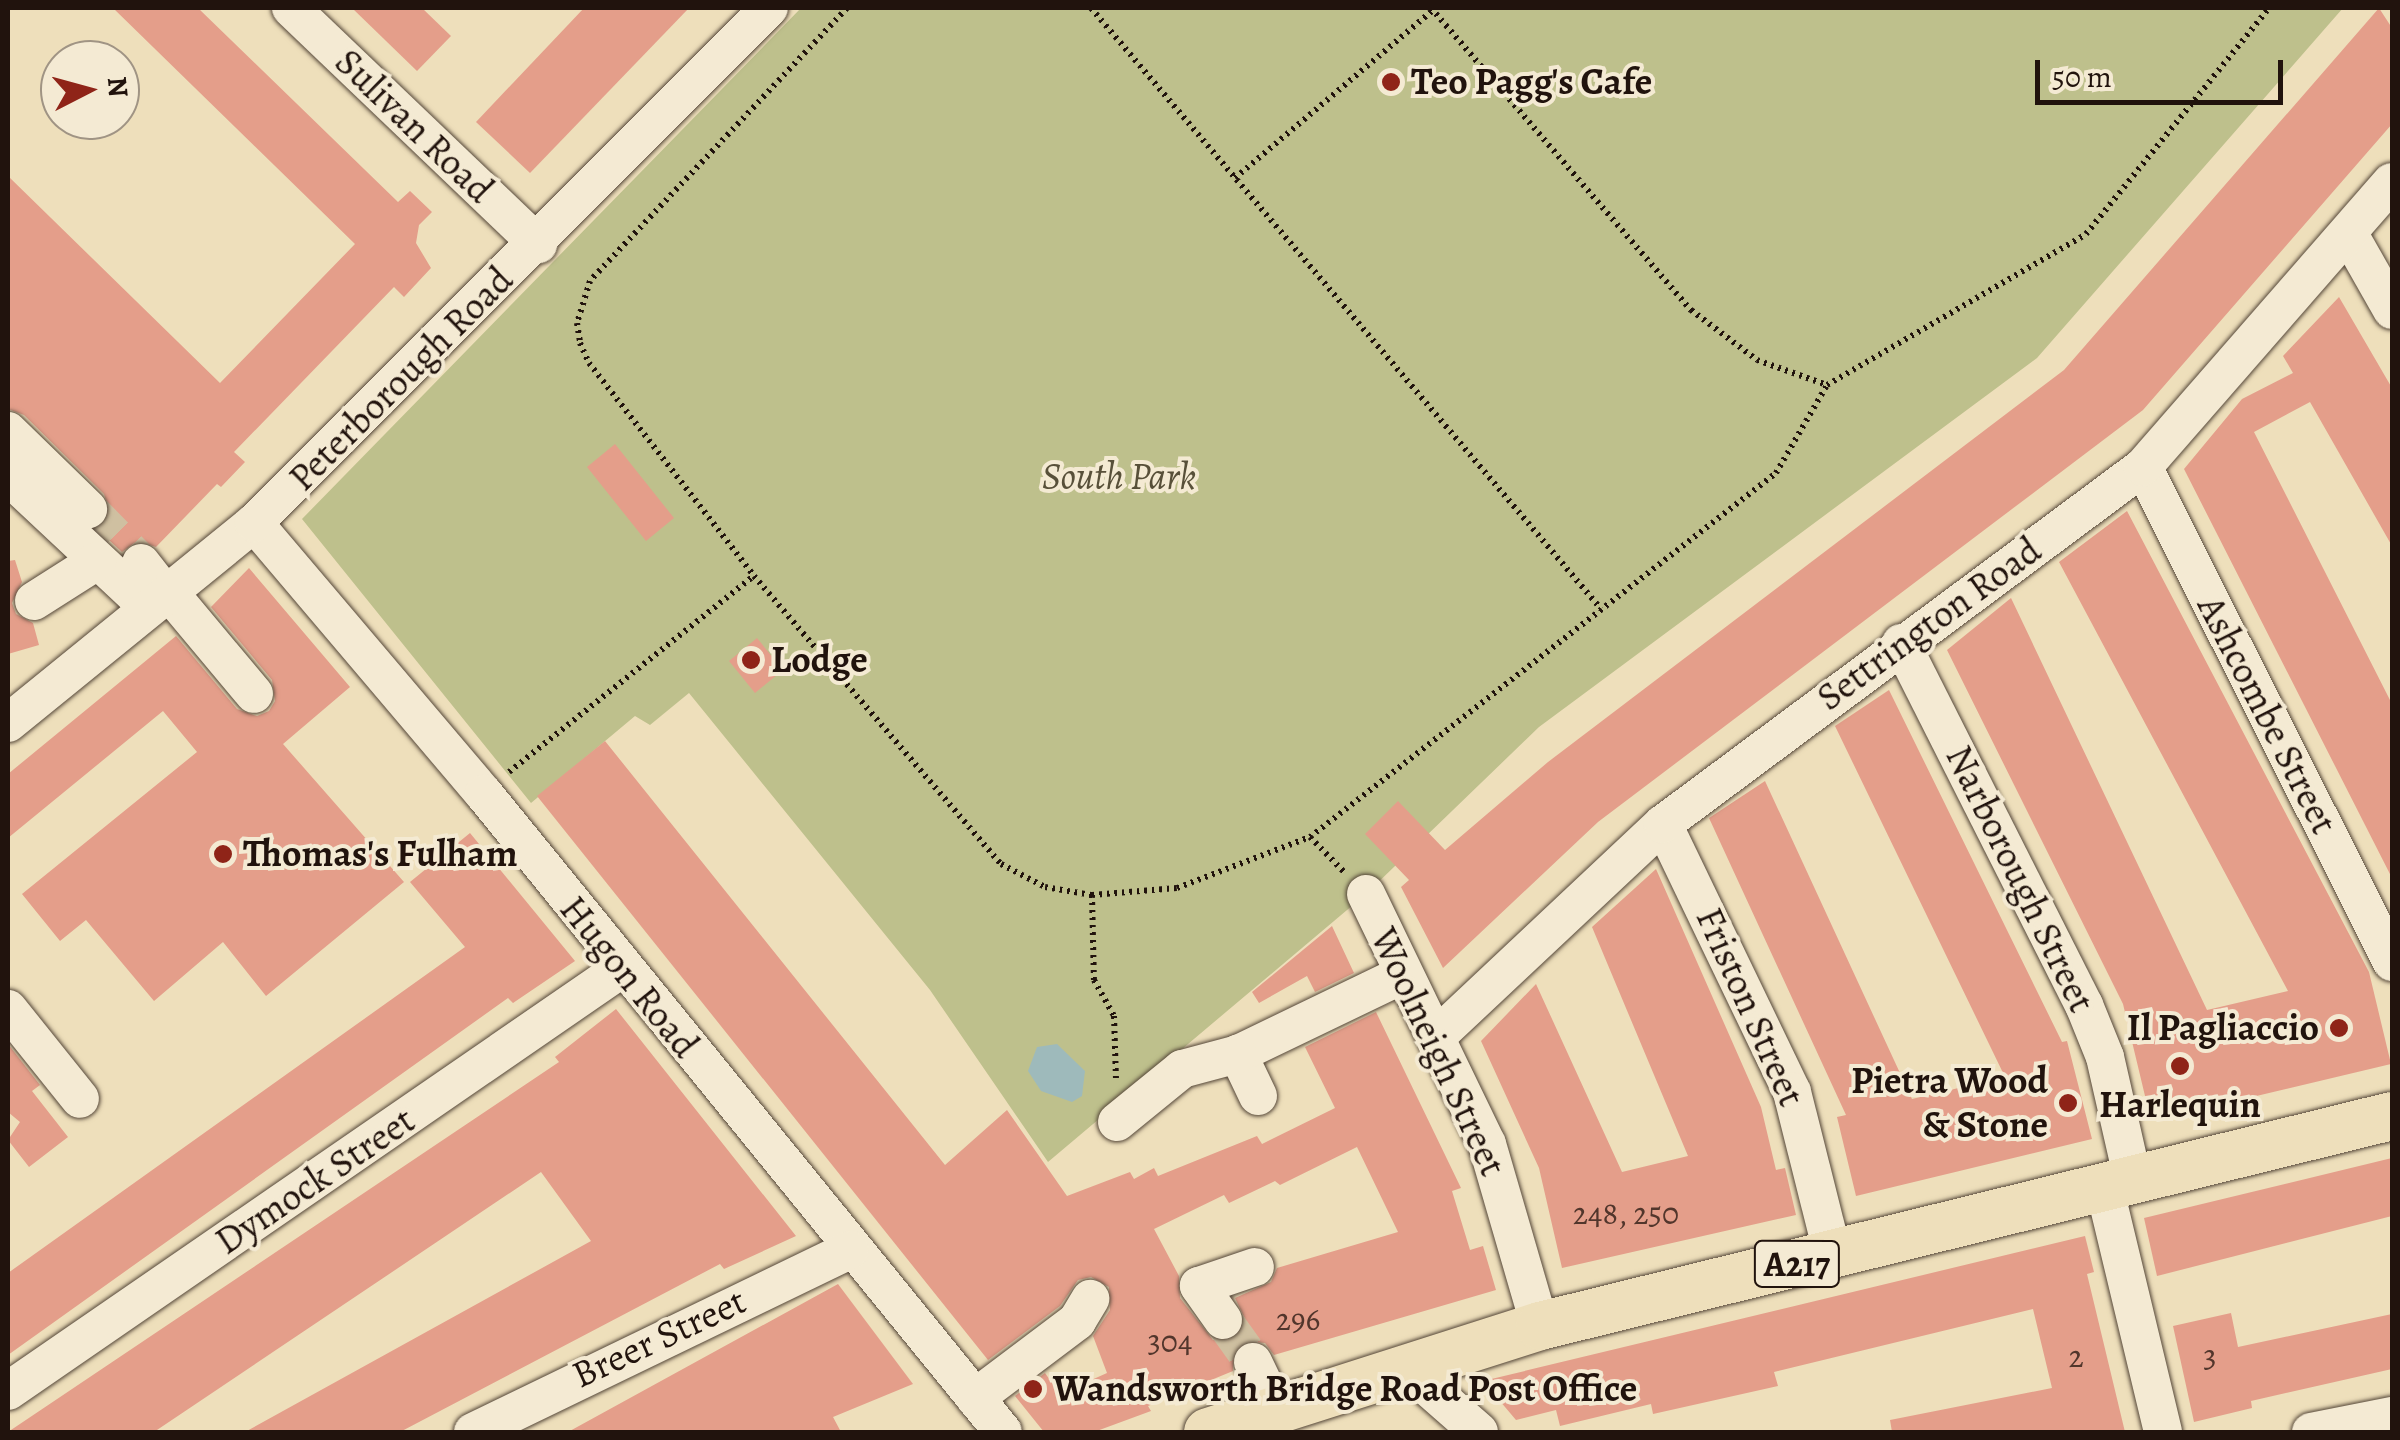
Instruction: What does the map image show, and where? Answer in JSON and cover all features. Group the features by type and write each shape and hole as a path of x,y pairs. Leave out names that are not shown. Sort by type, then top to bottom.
{"main road":[{"name":"A217","path":"1208,1432 1540,1326 2392,1116"}],"street":[{"name":"Sulivan Road","path":"291,8 538,244"},
{"name":"Peterborough Road","path":"8,722 254,523 538,244 769,8"},
{"name":"Settrington Road","path":"1436,1037 1662,824 1901,643 2143,468 2350,236 2392,182"},
{"path":"2350,236 2392,310"},
{"path":"8,432 88,509"},
{"name":"Ashcombe Street","path":"2143,468 2392,962"},
{"path":"8,476 97,561 160,598"},
{"name":"Hugon Road","path":"254,523 484,794 849,1250 1002,1432"},
{"path":"34,601 97,561"},
{"path":"140,563 160,598 254,694"},
{"name":"Narborough Street","path":"1901,643 2084,1005 2105,1057 2118,1183 2162,1432"},
{"name":"Friston Street","path":"1662,824 1792,1092 1833,1255"},
{"name":"Woolneigh Street","path":"1366,894 1488,1144 1540,1326"},
{"name":"Dymock Street","path":"8,1391 621,969"},
{"path":"1114,1107 1182,1069 1238,1054 1404,974"},
{"path":"8,1009 80,1099"},
{"path":"1238,1054 1258,1096"},
{"name":"Breer Street","path":"473,1432 849,1250"},
{"path":"1222,1320 1198,1286 1255,1266"},
{"path":"975,1398 1077,1321 1090,1300"},
{"path":"1253,1362 1276,1410"},
{"path":"1406,1368 1479,1432"},
{"path":"2312,1432 2392,1416"}],"path":[{"path":"847,8 590,281 577,323 589,364 754,576 1001,864 1044,888 1092,895 1177,888 1310,837 1776,473 1827,385 2086,234 2269,8"},
{"path":"1091,8 1601,609"},
{"path":"1235,178 1432,9 1691,310 1757,360 1827,385"},
{"path":"508,774 754,576"},
{"path":"1310,837 1366,894"},
{"path":"1092,895 1094,980 1114,1016 1119,1042 1114,1107"}],"green space":[{"name":"South Park","path":"801,8 2343,8 2037,358 1539,727 1366,894 1048,1162 930,990 689,693 650,725 635,716 531,803 302,519"}],"water":[{"path":"1057,1044 1085,1071 1082,1096 1072,1102 1041,1091 1028,1071 1037,1047"}],"building":[{"path":"113,8 198,8 398,202 410,191 432,212 419,225 416,243 431,268 404,297 394,287 234,452 245,462 221,487 217,484 156,547 137,541 122,552 97,529 110,514 104,494 24,415 8,409 8,176 220,383 355,244"},
{"path":"352,8 422,8 451,36 417,71"},
{"path":"584,8 689,8 530,173 476,122"},
{"path":"2379,8 2392,28 2392,124 2143,410 1598,822 1443,968 1401,887 1409,880 1365,834 1398,801 1445,850 1548,762 2064,370"},
{"path":"2339,297 2392,388 2392,546 2310,402 2254,432 2392,704 2392,878 2184,469 2242,399 2293,373 2283,356"},
{"path":"615,444 674,518 646,541 587,467"},
{"path":"2127,511 2369,972 2391,1064 2151,1121 2123,1004 1947,650 2011,598 2207,1010 2288,991 2059,562"},
{"path":"15,560 22,582 12,603 16,614 33,623 39,645 8,654 8,561"},
{"path":"249,568 350,687 283,744 404,882 266,996 223,942 154,1001 86,920 60,941 22,894 197,752 163,711 8,838 8,774 176,636 237,709 257,716 269,711 275,701 272,680 211,607"},
{"name":"Lodge","path":"757,638 783,670 755,693 729,661"},
{"path":"1889,690 2062,1042 2067,1041 2092,1139 1856,1196 1837,1117 1846,1115 1709,818 1765,781 1912,1099 2005,1077 1835,726"},
{"path":"605,741 945,1165 1007,1110 1067,1196 1130,1172 1134,1179 1154,1168 1158,1176 1257,1136 1262,1144 1335,1108 1305,1047 1376,1012 1461,1188 1452,1191 1470,1250 1483,1246 1496,1290 1274,1355 1265,1343 1244,1341 1234,1350 1233,1371 1148,1406 1151,1411 1094,1432 1044,1432 1015,1396 1045,1373 1060,1394 1107,1373 1093,1336 1110,1310 1109,1287 1091,1277 1078,1280 1060,1306 988,1360 537,796","holes":["1357,1147 1398,1232 1277,1268 1271,1282 1235,1298 1245,1319 1237,1338 1213,1340 1180,1298 1179,1276 1154,1229 1224,1195 1229,1203 1275,1181 1280,1185"]},
{"path":"470,833 575,961 513,1003 508,998 8,1355 8,1273 465,947 410,882"},
{"path":"1656,869 1761,1107 1776,1170 1785,1168 1796,1215 1562,1268 1539,1168 1481,1041 1536,984 1622,1172 1688,1156 1592,927"},
{"path":"1332,926 1354,973 1315,992 1307,976 1259,1003 1252,992"},
{"path":"616,1009 796,1236 724,1269 720,1264 400,1432 245,1432 591,1241 541,1172 154,1432 8,1432 559,1062 555,1057"},
{"path":"8,1044 40,1085 32,1091 68,1137 29,1167 8,1140 20,1122 8,1112"},
{"path":"2392,1158 2392,1216 2157,1276 2144,1218"},
{"path":"2085,1236 2094,1272 2087,1274 2125,1432 1892,1432 1890,1420 2052,1388 2033,1309 1774,1372 1778,1386 1653,1414 1651,1404 1560,1426 1556,1410 1516,1420 1483,1381"},
{"path":"838,1284 913,1384 833,1417 841,1432 568,1432"},
{"path":"2231,1313 2238,1347 2392,1314 2392,1369 2251,1401 2252,1408 2194,1422 2173,1326"}],"tunnel":[{"path":"88,509 141,563"},
{"path":"1223,1320 1253,1362"}],"place":[{"name":"Teo Pagg's Cafe","path":"1391,82"},
{"name":"Lodge","path":"751,660"},
{"name":"Thomas's Fulham","path":"223,854"},
{"name":"Il Pagliaccio","path":"2339,1028"},
{"name":"Harlequin","path":"2180,1066"},
{"name":"Pietra Wood & Stone","path":"2068,1103"},
{"name":"Wandsworth Bridge Road Post Office","path":"1033,1389"}]}
